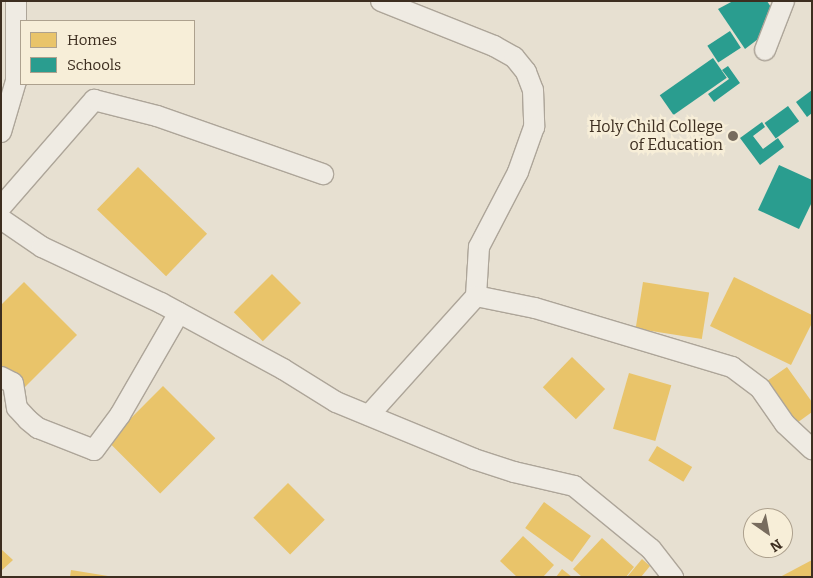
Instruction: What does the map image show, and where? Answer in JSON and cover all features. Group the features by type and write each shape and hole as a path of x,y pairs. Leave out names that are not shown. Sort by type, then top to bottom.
{"street":[{"path":"1,132 16,81 16,1"},
{"path":"370,415 476,296 479,247 518,172 534,127 533,90 526,72 514,57 494,46 381,1"},
{"path":"765,50 784,1"},
{"path":"1,207 94,100 157,116 323,174"},
{"path":"1,219 70,262 179,313 283,369 323,396 482,461 574,486 651,549 673,577"},
{"path":"476,296 535,308 732,367 760,388 785,424 812,449"},
{"path":"1,377 13,383 17,408 38,428 94,450 120,415 179,313"}],"building: Homes":[{"path":"138,167 207,234 166,276 97,209"},
{"path":"272,274 301,303 263,341 234,312"},
{"path":"734,277 812,315 812,323 791,365 710,326"},
{"path":"24,282 77,335 22,390 1,370 1,305"},
{"path":"643,282 709,292 702,339 636,328"},
{"path":"572,357 605,389 576,419 543,387"},
{"path":"787,367 812,402 812,412 790,428 760,386"},
{"path":"629,373 671,385 655,441 613,429"},
{"path":"163,386 215,438 160,493 108,441"},
{"path":"657,446 692,467 683,482 648,461"},
{"path":"288,483 325,520 290,554 253,518"},
{"path":"544,502 591,536 572,562 525,528"},
{"path":"523,536 554,565 543,577 517,577 500,561"},
{"path":"602,538 634,567 626,577 582,577 573,569"},
{"path":"1,549 13,560 1,571"},
{"path":"642,559 650,566 641,577 627,577"},
{"path":"812,560 812,577 780,577"},
{"path":"562,569 572,577 556,577"},
{"path":"71,570 108,576 108,577 70,577"}],"building: Schools":[{"path":"733,1 767,1 778,18 774,27 745,49 718,9"},
{"path":"730,31 741,48 718,62 707,46"},
{"path":"713,58 727,78 674,115 660,95"},
{"path":"728,66 740,83 714,102 708,94 729,79 722,70"},
{"path":"812,90 812,113 807,117 796,102"},
{"path":"788,106 799,121 776,138 765,123"},
{"path":"762,122 765,127 753,136 763,149 778,138 784,147 760,165 740,138"},
{"path":"779,165 812,180 812,202 799,229 758,210"}],"place":[{"name":"Holy Child College of Education","path":"733,136"}]}
